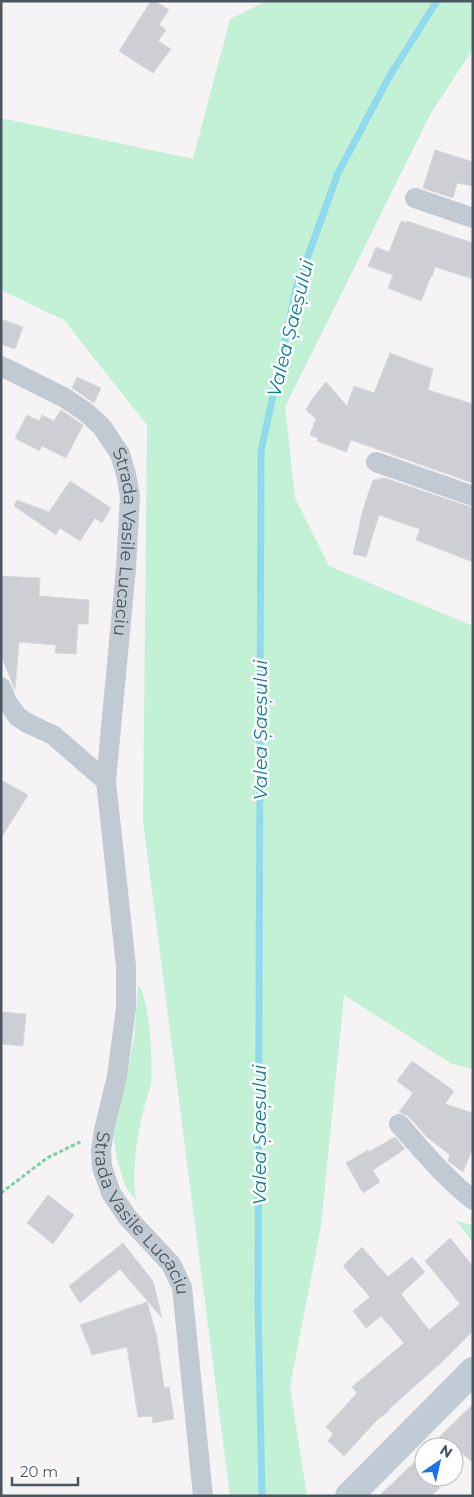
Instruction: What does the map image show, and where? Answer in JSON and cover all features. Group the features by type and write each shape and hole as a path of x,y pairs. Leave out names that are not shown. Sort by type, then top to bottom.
{"main road":[{"path":"349,1496 473,1371"}],"street":[{"path":"415,198 473,218"},
{"name":"Strada Vasile Lucaciu","path":"1,366 65,398 87,413 102,427 120,454 130,496 126,568 106,781 126,966 126,1008 117,1076 104,1130 102,1167 111,1193 128,1218 171,1264 182,1287 203,1496"},
{"path":"376,462 473,496"},
{"path":"1,687 7,702 18,717 53,735 106,781"},
{"path":"399,1124 462,1192 473,1200"}],"path":[{"path":"1,1193 47,1158 104,1130"}],"green space":[{"path":"267,1 473,1 473,49 431,113 285,407 295,498 329,566 473,626 473,1069 452,1064 344,995 321,1226 290,1387 307,1496 230,1496 143,821 147,425 64,320 1,290 1,118 193,159 230,19"},
{"path":"138,985 142,992 148,1017 152,1074 137,1145 134,1178 136,1200 125,1186 117,1159 112,1130 126,1079 134,1038"},
{"path":"456,1221 473,1225 473,1242"}],"building":[{"path":"151,1 155,1 169,10 159,25 166,30 158,41 171,49 153,73 119,51"},
{"path":"435,150 473,162 473,186 457,183 453,198 423,188"},
{"path":"401,221 407,223 407,221 473,243 473,279 435,267 421,301 388,288 393,275 368,266 376,247 389,252"},
{"path":"1,319 23,327 15,349 1,344"},
{"path":"390,353 433,369 428,390 473,404 473,483 351,440 346,452 317,441 318,438 310,435 316,419 306,410 312,399 326,382 347,406 354,386 374,393"},
{"path":"77,377 101,388 94,403 72,388"},
{"path":"61,410 83,425 66,458 42,446 39,451 15,438 27,415 39,421 42,415 54,421"},
{"path":"385,478 473,508 473,562 416,540 420,529 379,515 366,557 353,554 363,509 373,480"},
{"path":"70,481 111,508 102,523 95,518 80,541 60,528 56,535 14,506 17,500 49,512"},
{"path":"1,576 40,578 39,596 89,600 88,624 78,624 76,654 55,653 56,645 19,642 15,690 1,656"},
{"path":"1,780 28,795 1,838"},
{"path":"1,1012 26,1014 23,1046 1,1044"},
{"path":"412,1061 454,1091 445,1104 473,1113 473,1148 463,1172 448,1161 450,1155 427,1137 408,1116 399,1112 413,1093 397,1081"},
{"path":"395,1137 405,1149 373,1170 380,1182 363,1193 346,1163"},
{"path":"48,1195 74,1215 53,1244 27,1223"},
{"path":"450,1238 473,1266 473,1331 443,1361 377,1420 344,1456 328,1441 333,1434 326,1427 357,1393 352,1387 404,1343 381,1316 366,1328 353,1311 370,1297 343,1266 362,1247 388,1277 412,1257 425,1272 401,1294 429,1330 460,1304 425,1261"},
{"path":"123,1243 153,1281 162,1318 120,1269 80,1303 69,1286"},
{"path":"147,1302 157,1337 164,1388 169,1387 174,1419 153,1423 152,1416 138,1417 127,1347 92,1355 80,1325"},
{"path":"473,1404 473,1463 464,1455 464,1437 439,1437"},
{"path":"414,1463 414,1487 440,1488 431,1496 379,1496"}],"waterway":[{"name":"Valea Șaeșului","path":"262,1496 258,1305 261,451 296,289 338,173 389,77 437,1"}]}
